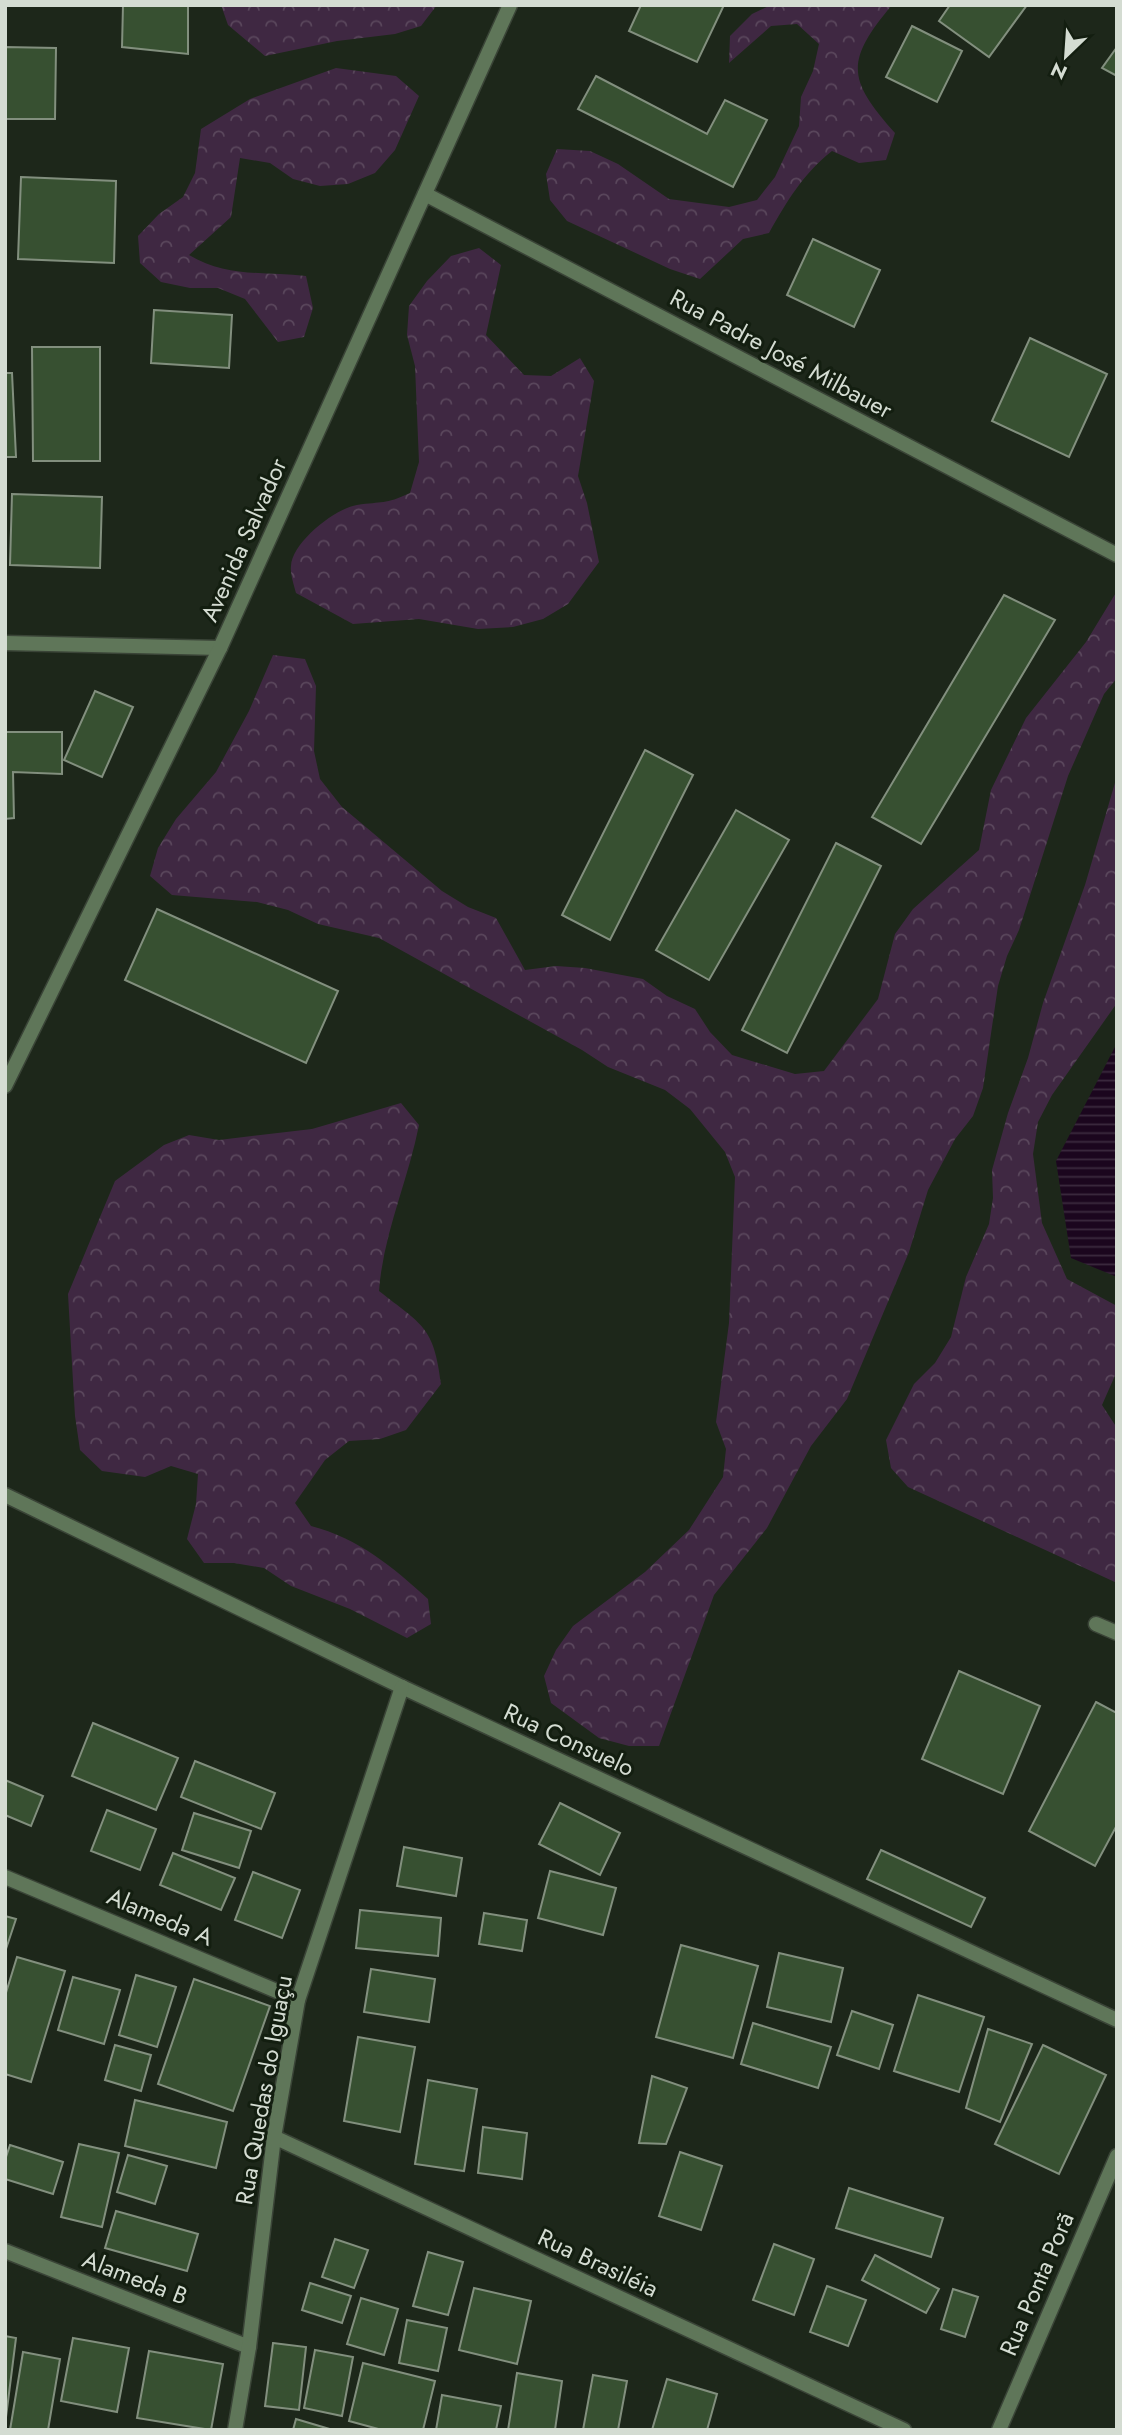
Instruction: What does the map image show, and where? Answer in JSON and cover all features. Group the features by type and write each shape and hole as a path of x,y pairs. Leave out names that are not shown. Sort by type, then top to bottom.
{"street":[{"name":"Avenida Salvador","path":"5,1086 220,648 510,5"},
{"name":"Rua Padre José Milbauer","path":"425,194 1117,555"},
{"path":"5,643 220,648"},
{"name":"Rua Consuelo","path":"5,1494 402,1686 1117,2020"},
{"path":"1096,1624 1117,1633"},
{"name":"Rua Quedas do Iguaçu","path":"235,2430 249,2347 274,2137 298,2000 402,1686"},
{"name":"Alameda A","path":"5,1877 298,2000"},
{"name":"Rua Brasiléia","path":"274,2137 904,2430"},
{"name":"Rua Ponta Porã","path":"999,2430 1117,2156"},
{"name":"Alameda B","path":"5,2251 249,2347"}],"green space":[{"path":"221,5 437,5 421,26 395,34 337,41 265,56 228,25"},
{"path":"771,5 892,5 866,42 859,57 858,70 868,99 895,133 886,160 859,163 832,151 812,169 796,189 769,233 743,239 700,279 670,269 567,221 550,200 546,174 557,149 590,151 618,164 669,199 729,207 757,200 775,177 799,126 801,97 813,71 819,44 797,24 771,26 729,63 730,36 752,14"},
{"path":"336,68 396,76 419,96 395,150 375,173 348,184 320,186 293,179 270,163 240,158 231,217 189,255 217,267 232,270 306,276 313,308 304,337 278,342 245,299 218,288 190,288 161,282 140,263 138,236 159,214 183,197 195,173 201,129 250,99"},
{"path":"479,248 501,265 486,335 524,375 551,376 580,358 594,381 578,476 587,503 599,562 568,604 543,619 513,627 478,629 419,619 353,624 296,593 291,572 293,557 316,528 338,512 357,505 389,501 410,493 419,462 415,366 407,335 409,306 427,281 451,256"},
{"path":"1117,591 1117,678 1104,694 1068,776 1019,930 1007,956 998,986 983,1088 973,1116 955,1139 928,1190 909,1252 847,1399 811,1446 767,1528 714,1595 659,1746 629,1746 599,1738 551,1703 544,1676 556,1650 573,1626 645,1572 689,1530 723,1477 726,1449 716,1422 729,1323 735,1177 725,1152 690,1109 665,1090 608,1067 379,938 318,924 288,910 257,902 172,895 150,876 158,848 176,819 216,772 249,711 273,655 305,659 316,686 314,751 320,779 342,807 442,891 468,907 496,918 525,970 556,966 585,968 643,979 667,996 695,1009 710,1032 732,1055 795,1074 824,1071 878,999 895,934 913,909 979,850 991,790 1026,718 1086,642"},
{"path":"1117,776 1117,1003 1052,1095 1038,1122 1033,1154 1042,1223 1067,1279 1117,1306 1117,1371 1102,1405 1117,1428 1117,1583 908,1487 891,1468 886,1440 914,1384 935,1363 951,1337 966,1277 989,1224 993,1198 992,1170 1008,1113 1085,885"},
{"path":"401,1103 419,1125 385,1249 379,1291 424,1328 434,1350 441,1384 406,1430 380,1439 349,1441 325,1460 295,1503 311,1526 344,1538 374,1555 428,1599 431,1624 407,1638 350,1609 291,1586 264,1568 234,1563 204,1563 187,1539 196,1504 198,1474 171,1466 145,1477 102,1471 80,1450 75,1416 68,1294 115,1181 164,1145 189,1135 219,1140 312,1129"}],"shaded area":[{"path":"1117,1043 1117,1277 1071,1258 1056,1161"}],"building":[{"path":"123,5 188,5 188,54 122,47"},
{"path":"641,5 724,5 697,62 629,31"},
{"path":"950,5 1027,5 989,57 939,21"},
{"path":"912,26 962,51 937,102 886,77"},
{"path":"5,47 56,48 55,119 5,119"},
{"path":"1117,47 1117,76 1102,68"},
{"path":"596,76 707,134 725,100 767,120 733,187 578,109"},
{"path":"21,177 116,181 114,263 18,259"},
{"path":"813,239 880,270 854,327 787,295"},
{"path":"154,310 232,315 229,368 151,363"},
{"path":"1030,338 1107,374 1069,457 992,421"},
{"path":"32,347 100,347 100,461 33,461"},
{"path":"5,373 12,373 16,457 5,457"},
{"path":"12,494 102,497 100,568 10,565"},
{"path":"1004,595 1055,620 921,844 872,817"},
{"path":"95,691 133,707 102,777 64,760"},
{"path":"5,732 62,732 62,774 13,772 14,818 5,819"},
{"path":"645,750 693,775 610,940 562,915"},
{"path":"736,810 789,840 709,980 656,950"},
{"path":"836,843 881,866 787,1053 742,1030"},
{"path":"157,909 338,991 306,1063 125,980"},
{"path":"959,1671 1040,1706 1003,1794 922,1759"},
{"path":"1096,1702 1117,1713 1117,1825 1095,1866 1029,1831"},
{"path":"93,1723 178,1758 156,1810 72,1776"},
{"path":"195,1761 275,1793 261,1829 181,1797"},
{"path":"5,1780 43,1796 31,1826 5,1815"},
{"path":"560,1803 620,1833 600,1875 539,1844"},
{"path":"107,1810 156,1829 140,1870 91,1851"},
{"path":"194,1813 251,1831 239,1868 182,1850"},
{"path":"404,1847 462,1858 456,1896 397,1886"},
{"path":"881,1850 985,1898 971,1927 867,1879"},
{"path":"173,1853 235,1878 221,1910 160,1885"},
{"path":"550,1871 616,1888 603,1935 538,1918"},
{"path":"253,1872 300,1890 282,1938 235,1920"},
{"path":"360,1910 441,1918 438,1956 356,1948"},
{"path":"484,1913 527,1920 522,1951 479,1944"},
{"path":"5,1916 16,1919 5,1952"},
{"path":"681,1945 758,1966 733,2058 656,2037"},
{"path":"779,1953 843,1968 831,2022 767,2007"},
{"path":"17,1957 65,1971 31,2082 5,2074 5,1996"},
{"path":"371,1969 435,1979 429,2022 364,2012"},
{"path":"136,1975 176,1987 157,2047 119,2035"},
{"path":"73,1977 120,1990 104,2044 58,2030"},
{"path":"194,1979 270,2006 233,2111 158,2084"},
{"path":"918,1995 984,2017 959,2092 894,2071"},
{"path":"852,2011 893,2025 879,2069 837,2055"},
{"path":"753,2023 831,2047 818,2088 741,2064"},
{"path":"988,2029 1032,2044 1000,2122 966,2108"},
{"path":"358,2037 415,2047 400,2132 344,2121"},
{"path":"115,2045 151,2055 141,2091 105,2080"},
{"path":"1043,2045 1106,2075 1059,2174 995,2144"},
{"path":"652,2076 687,2088 666,2144 639,2143"},
{"path":"428,2080 477,2089 464,2171 415,2164"},
{"path":"135,2100 227,2122 216,2168 125,2146"},
{"path":"483,2127 527,2133 522,2179 478,2173"},
{"path":"79,2144 119,2153 102,2227 61,2217"},
{"path":"10,2145 63,2162 53,2194 5,2179 5,2160"},
{"path":"680,2152 722,2166 701,2230 659,2216"},
{"path":"128,2155 167,2166 155,2204 117,2192"},
{"path":"849,2188 943,2218 931,2257 836,2228"},
{"path":"116,2211 198,2234 187,2271 105,2248"},
{"path":"335,2239 368,2250 354,2288 322,2277"},
{"path":"774,2244 814,2259 794,2315 753,2300"},
{"path":"428,2252 463,2262 448,2315 413,2306"},
{"path":"875,2255 939,2289 926,2313 862,2280"},
{"path":"310,2283 351,2296 342,2323 302,2310"},
{"path":"827,2286 866,2300 848,2346 810,2332"},
{"path":"474,2288 531,2301 517,2364 459,2350"},
{"path":"953,2289 978,2297 965,2337 941,2329"},
{"path":"361,2298 398,2309 384,2355 347,2344"},
{"path":"407,2320 447,2328 438,2371 399,2363"},
{"path":"5,2336 16,2338 5,2425"},
{"path":"73,2338 129,2348 117,2412 61,2401"},
{"path":"273,2343 306,2347 299,2410 265,2406"},
{"path":"315,2350 353,2357 342,2416 304,2408"},
{"path":"149,2351 223,2364 211,2430 137,2418"},
{"path":"23,2352 60,2359 48,2430 10,2430"},
{"path":"363,2363 435,2381 423,2430 382,2430 349,2421"},
{"path":"517,2373 562,2381 555,2430 508,2430"},
{"path":"593,2375 627,2381 618,2430 583,2430"},
{"path":"667,2379 717,2394 707,2430 652,2430"},
{"path":"442,2395 501,2406 496,2430 436,2430"},
{"path":"296,2419 333,2430 293,2430"}]}
